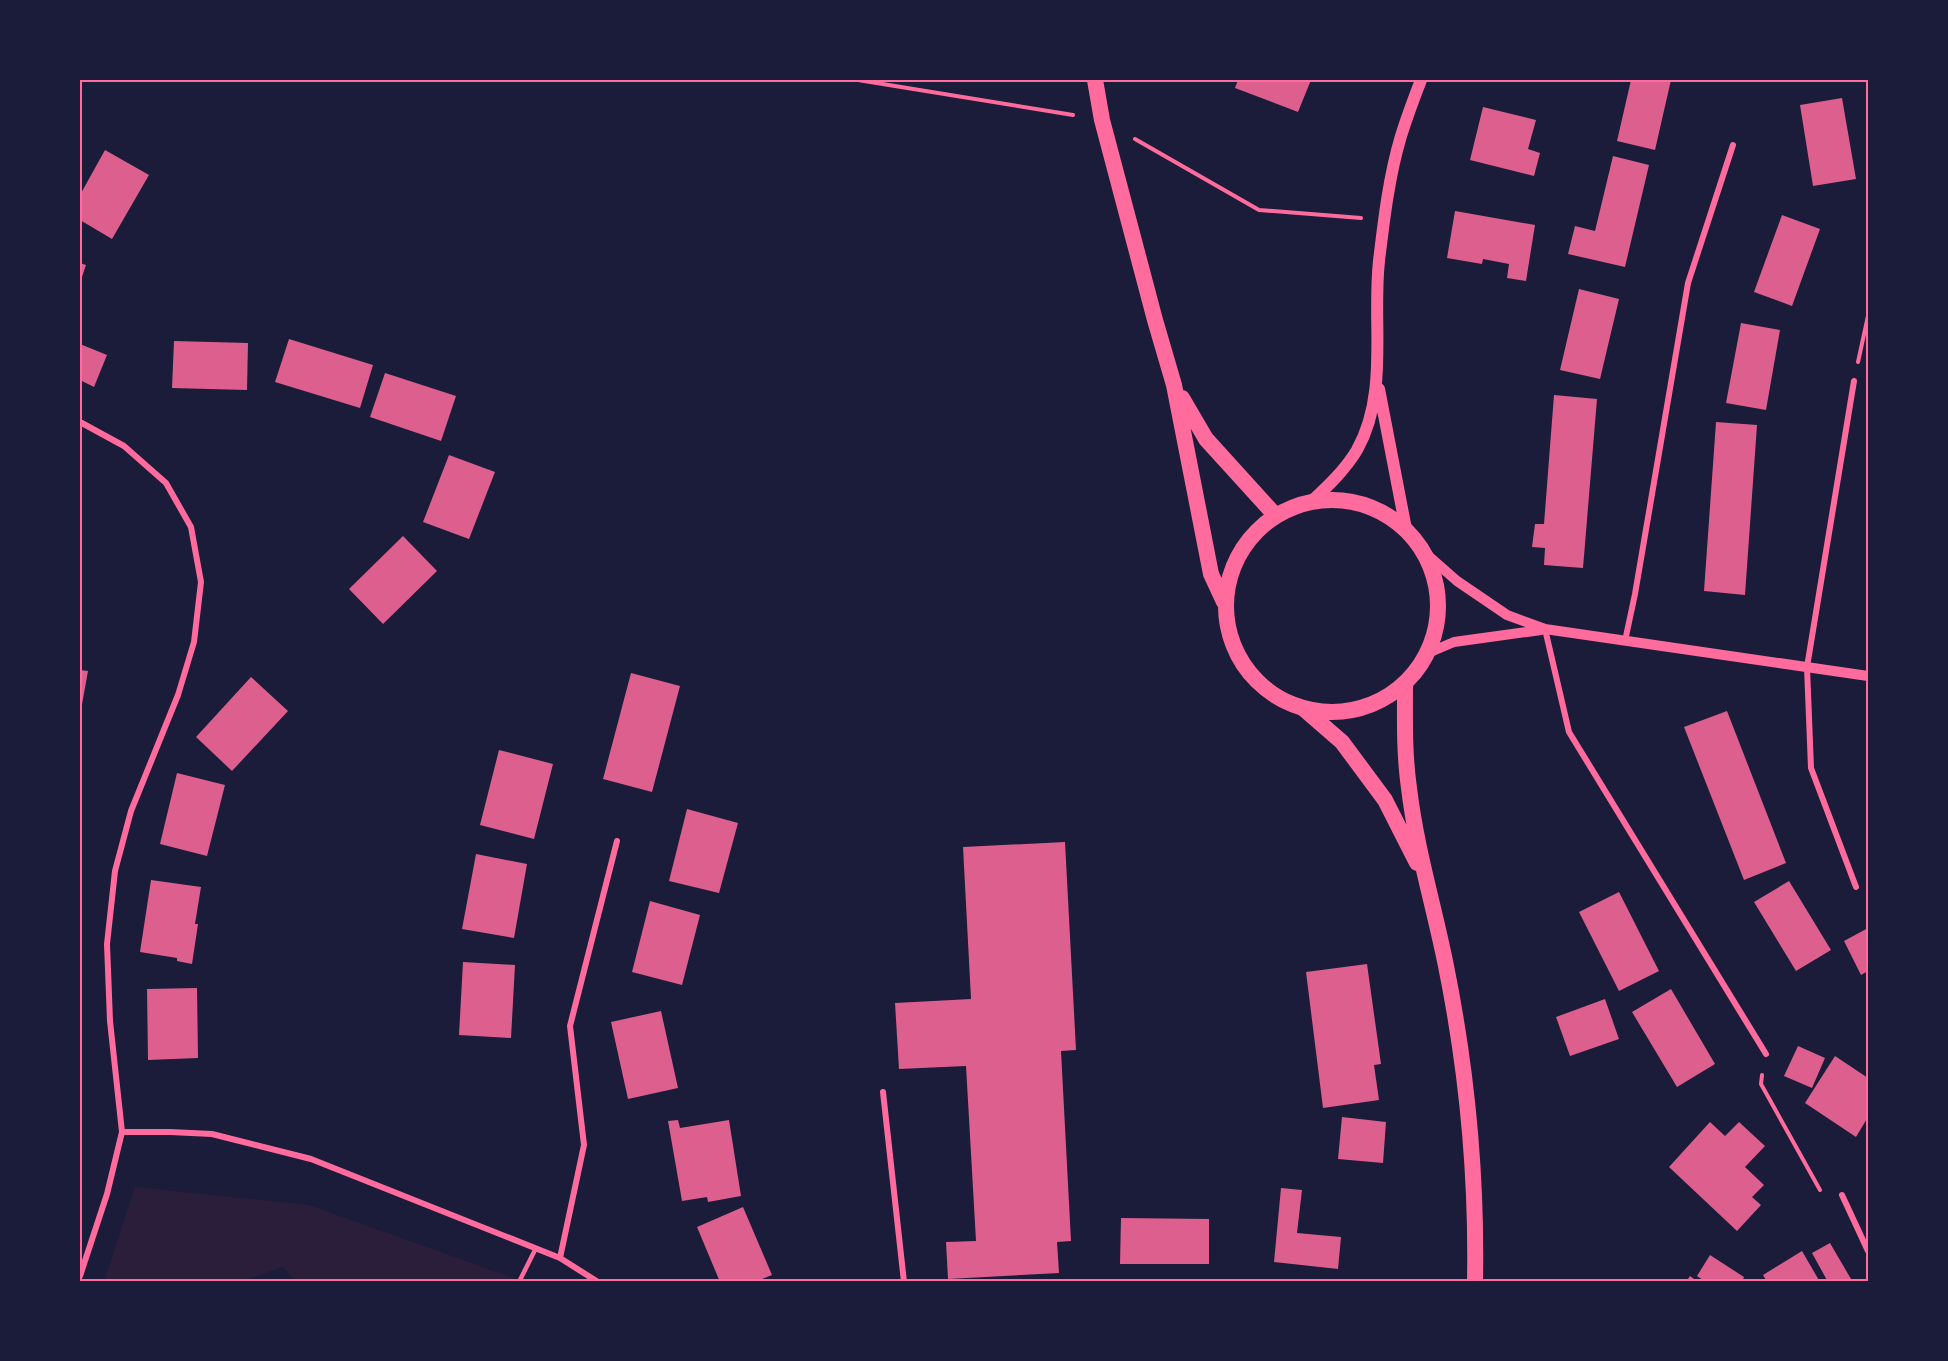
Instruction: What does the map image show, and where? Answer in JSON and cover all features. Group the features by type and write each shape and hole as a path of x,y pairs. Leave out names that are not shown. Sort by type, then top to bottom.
{"highway":[{"path":"1095,80 1105,131 1174,385 1211,574 1225,604"},
{"path":"1174,385 1206,439 1275,515"},
{"path":"1332,499 1353,501 1372,507 1390,517 1406,530 1424,552 1433,571 1438,591 1439,613 1435,633 1428,653 1405,684 1391,695 1358,710 1331,713 1304,710 1268,692 1241,662 1229,634 1225,604 1227,583 1239,554 1258,529 1275,515 1312,501 1332,499"},
{"path":"1405,684 1405,740 1409,789 1425,880 1446,964 1461,1050 1470,1121 1475,1281"},
{"path":"1304,710 1342,742 1385,800 1425,880"}],"main road":[{"path":"1312,501 1344,468 1357,450 1368,425 1376,373 1378,277 1384,219 1401,136 1421,80"},
{"path":"1376,373 1406,530"}],"street":[{"path":"1625,641 1688,283 1733,145"},
{"path":"1854,381 1807,667 1811,768 1856,887"},
{"path":"80,422 124,446 166,483 191,526 201,582 194,642 178,695 131,811 115,872 107,944 110,1021 122,1132 107,1194 80,1276"},
{"path":"1424,552 1457,581 1507,615 1545,630 1869,676"},
{"path":"1428,653 1454,642 1545,630"},
{"path":"1545,630 1569,732 1766,1054"},
{"path":"561,1258 584,1145 570,1026 617,841"},
{"path":"883,1092 904,1281"},
{"path":"122,1132 212,1134 311,1159 561,1258 598,1281"},
{"path":"1842,1195 1869,1251"}],"lane":[{"path":"519,1281 536,1248"}],"path":[{"path":"1869,211 1869,219"},
{"path":"1854,381 1869,316"},
{"path":"1766,1054 1761,1084 1820,1190 1842,1195"}],"shaded area":[{"path":"135,1187 309,1205 522,1281 295,1281 283,1267 242,1281 104,1282"}],"building":[{"path":"1238,80 1311,80 1298,112 1235,88"},
{"path":"1631,80 1671,80 1655,150 1617,141"},
{"path":"1842,98 1856,179 1813,186 1800,105"},
{"path":"1483,107 1536,120 1528,149 1540,153 1534,176 1470,160"},
{"path":"105,150 149,175 112,239 80,220 80,195"},
{"path":"1613,156 1649,165 1625,267 1568,254 1575,226 1595,231"},
{"path":"1455,211 1535,225 1526,281 1507,278 1509,264 1483,259 1482,264 1447,258"},
{"path":"1782,215 1820,229 1792,306 1754,292"},
{"path":"80,263 86,265 80,283"},
{"path":"1579,289 1619,299 1600,379 1560,370"},
{"path":"1741,323 1780,330 1766,410 1726,403"},
{"path":"289,339 373,365 360,408 275,382"},
{"path":"174,341 248,343 247,390 172,388"},
{"path":"80,344 107,355 94,387 80,380"},
{"path":"385,373 456,396 441,441 370,417"},
{"path":"1554,395 1597,399 1583,568 1544,565 1545,548 1532,547 1535,524 1544,524"},
{"path":"1716,422 1757,425 1745,595 1704,591"},
{"path":"449,455 495,472 469,539 423,522"},
{"path":"403,536 437,571 383,624 349,589"},
{"path":"80,670 88,671 81,710 80,710"},
{"path":"631,673 680,686 652,792 603,779"},
{"path":"251,677 288,711 232,771 196,737"},
{"path":"1727,711 1786,863 1744,880 1684,727"},
{"path":"499,750 553,764 534,839 480,825"},
{"path":"177,773 225,785 207,856 160,844"},
{"path":"687,809 738,823 719,893 669,881"},
{"path":"1065,842 1076,1050 1061,1051 1071,1241 1057,1242 1059,1273 948,1279 946,1242 976,1241 966,1066 899,1069 895,1003 971,999 963,847"},
{"path":"476,854 527,864 514,938 462,929"},
{"path":"151,880 201,887 192,964 177,961 177,958 140,952"},
{"path":"1789,881 1831,950 1796,971 1754,902"},
{"path":"1619,892 1659,971 1619,991 1579,912"},
{"path":"650,901 700,915 682,985 632,972"},
{"path":"1868,928 1868,971 1861,975 1844,941"},
{"path":"463,962 515,965 511,1038 459,1035"},
{"path":"1367,964 1381,1064 1374,1065 1379,1100 1323,1108 1306,972"},
{"path":"197,988 198,1058 148,1060 147,989"},
{"path":"1671,989 1715,1064 1677,1087 1632,1012"},
{"path":"1605,999 1619,1039 1570,1056 1556,1017"},
{"path":"661,1011 678,1088 628,1099 611,1022"},
{"path":"1798,1046 1825,1058 1812,1088 1784,1076"},
{"path":"1835,1056 1868,1078 1868,1117 1856,1137 1805,1103"},
{"path":"1342,1117 1386,1122 1383,1163 1338,1159"},
{"path":"678,1120 680,1128 729,1120 741,1196 708,1202 707,1197 682,1201 668,1121"},
{"path":"1710,1122 1725,1136 1739,1122 1765,1146 1745,1167 1764,1185 1752,1197 1761,1205 1737,1231 1669,1167"},
{"path":"1281,1188 1302,1190 1297,1233 1341,1237 1338,1269 1274,1262"},
{"path":"743,1207 772,1275 755,1282 720,1282 697,1227"},
{"path":"1121,1218 1209,1219 1209,1264 1120,1264"},
{"path":"1830,1243 1851,1279 1846,1282 1828,1282 1812,1253"},
{"path":"1802,1251 1820,1282 1767,1282 1763,1275"},
{"path":"1710,1255 1744,1277 1742,1282 1706,1282 1697,1276"},
{"path":"1690,1276 1698,1282 1686,1282"}]}
